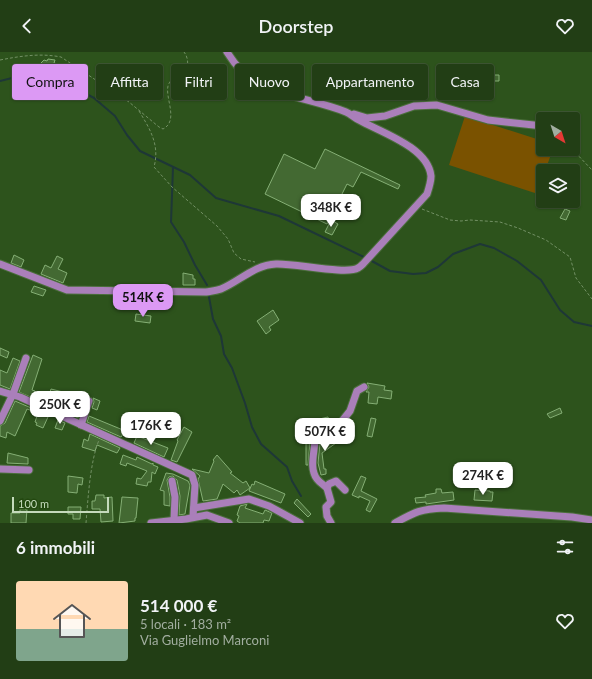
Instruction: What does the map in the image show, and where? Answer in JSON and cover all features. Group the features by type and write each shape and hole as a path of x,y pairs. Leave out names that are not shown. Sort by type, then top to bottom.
{"street":[{"path":"227,52 243,73 258,83 277,91 367,118 385,116 414,106 437,105 488,120 536,125"},
{"path":"0,264 67,290 206,292 219,290 256,268 274,264 345,270 358,269 381,246 427,194 431,175 423,159 406,144 358,120 348,113"},
{"path":"0,421 13,394 26,358"},
{"path":"331,523 327,516 326,507 331,502 327,488 317,479 312,469 315,435 318,432 338,426 350,411 357,391 364,387"},
{"path":"0,391 13,394 192,476 195,485 193,517"},
{"path":"81,425 89,400"},
{"path":"0,469 29,470"},
{"path":"172,481 175,497 174,520"},
{"path":"327,488 329,484 336,481 345,490"},
{"path":"194,508 249,499 269,506 300,523"},
{"path":"395,523 413,512 426,509 444,508 592,520"},
{"path":"152,523 193,517 204,519 214,517 229,523"}],"path":[{"path":"0,60 26,55 49,55 61,57 138,108 163,129 167,127 170,121 168,87 175,75 179,75 186,71 188,65 188,57 184,52"},
{"path":"138,108 154,139 156,158 154,167 172,187 217,226 228,239 234,253 241,259 255,262"},
{"path":"579,156 592,170"},
{"path":"416,206 450,220 500,222 546,240 570,257 576,278 592,299"},
{"path":"86,523 95,452 101,433"}],"shaded area":[{"path":"465,116 536,139 536,156 550,156 548,164 536,164 536,193 449,165"}],"building":[{"path":"48,59 55,60 54,63 58,64 40,64 44,60 47,61"},
{"path":"494,75 499,75 499,81 494,81"},
{"path":"325,149 400,185 398,189 361,172 353,187 347,184 327,224 265,194 284,154 315,169"},
{"path":"565,209 570,211 566,220 560,218"},
{"path":"331,220 338,224 332,235 325,232"},
{"path":"14,255 24,260 21,267 11,263"},
{"path":"57,256 63,259 58,269 67,273 63,283 41,274 45,265 51,268"},
{"path":"183,273 193,275 195,285 183,285"},
{"path":"34,286 46,290 43,296 31,292"},
{"path":"273,310 279,320 269,327 271,330 266,334 257,321"},
{"path":"136,314 151,316 150,323 135,321"},
{"path":"0,348 9,352 7,358 0,355"},
{"path":"33,355 42,359 32,390 35,391 35,393 48,398 51,389 63,392 59,406 68,410 74,396 81,398 76,410 80,413 78,418 19,392"},
{"path":"13,358 20,361 10,389 0,385 0,370 7,373"},
{"path":"367,383 385,386 384,390 392,391 391,399 378,397 377,404 368,403 369,392 366,392 369,387"},
{"path":"93,398 100,401 97,410 92,408 94,402"},
{"path":"15,401 36,410 35,412 27,409 15,436 7,432 6,438 0,436 0,426 5,423"},
{"path":"560,408 562,413 550,418 547,414"},
{"path":"38,413 48,417 43,428 36,425 37,423 35,422"},
{"path":"89,416 123,430 122,436 121,437 87,422"},
{"path":"328,417 330,423 317,427 315,420"},
{"path":"371,418 376,419 372,437 367,436"},
{"path":"58,420 65,423 62,430 55,428"},
{"path":"184,427 192,432 177,462 171,460 178,441 177,440"},
{"path":"90,434 120,448 117,453 97,445 95,451 82,447 84,439 88,441"},
{"path":"331,435 336,443 322,453 326,474 321,475 318,463 320,443"},
{"path":"137,436 168,448 164,457 134,443"},
{"path":"306,443 310,443 308,465 306,465"},
{"path":"8,453 28,458 28,464 7,463"},
{"path":"123,455 136,460 137,457 152,464 153,463 153,465 158,467 155,474 152,472 151,482 148,482 147,486 136,484 137,478 141,479 147,471 127,463 126,466 120,464"},
{"path":"217,455 232,472 230,473 243,483 246,481 250,488 240,495 237,490 234,493 223,484 217,499 203,501 198,479 200,476 192,469 209,473 214,461 213,460"},
{"path":"166,473 173,474 188,481 190,485 185,514 179,515 180,496 177,480 173,476 169,477 167,480 170,506 164,505 164,491 160,490"},
{"path":"68,476 83,478 82,485 78,484 77,493 68,492"},
{"path":"361,476 366,478 361,491 377,499 370,512 366,510 370,501 359,496 359,498 352,495"},
{"path":"255,481 285,494 281,503 249,491 252,484 254,485"},
{"path":"436,489 441,489 442,493 453,492 454,500 426,504 426,502 416,503 415,498 426,497 425,495 436,493"},
{"path":"475,490 493,492 492,501 474,500"},
{"path":"96,495 104,495 104,498 112,497 113,521 101,522 100,509 92,509 92,501 95,501"},
{"path":"122,497 138,498 135,521 119,523"},
{"path":"297,499 311,514 308,517 294,503"},
{"path":"247,504 245,508 263,514 265,510 272,513 269,521 264,520 263,523 240,523 237,521 240,506"},
{"path":"68,507 81,507 80,519 73,519 73,514 68,514"},
{"path":"20,509 27,509 26,523 11,523 11,513 20,513"}],"waterway":[{"path":"0,81 20,76 38,77 79,90 94,98 115,116 127,135 140,151 190,175 216,198 279,216 366,258"},
{"path":"173,167 171,222 184,242 207,285"},
{"path":"370,260 390,271 413,274 426,273 438,267 453,254 480,244 494,248 517,261 541,280 560,310 574,322 592,326"},
{"path":"209,297 213,319 221,336 224,354 232,368 252,427 261,444 287,467 292,481 301,496"}]}
